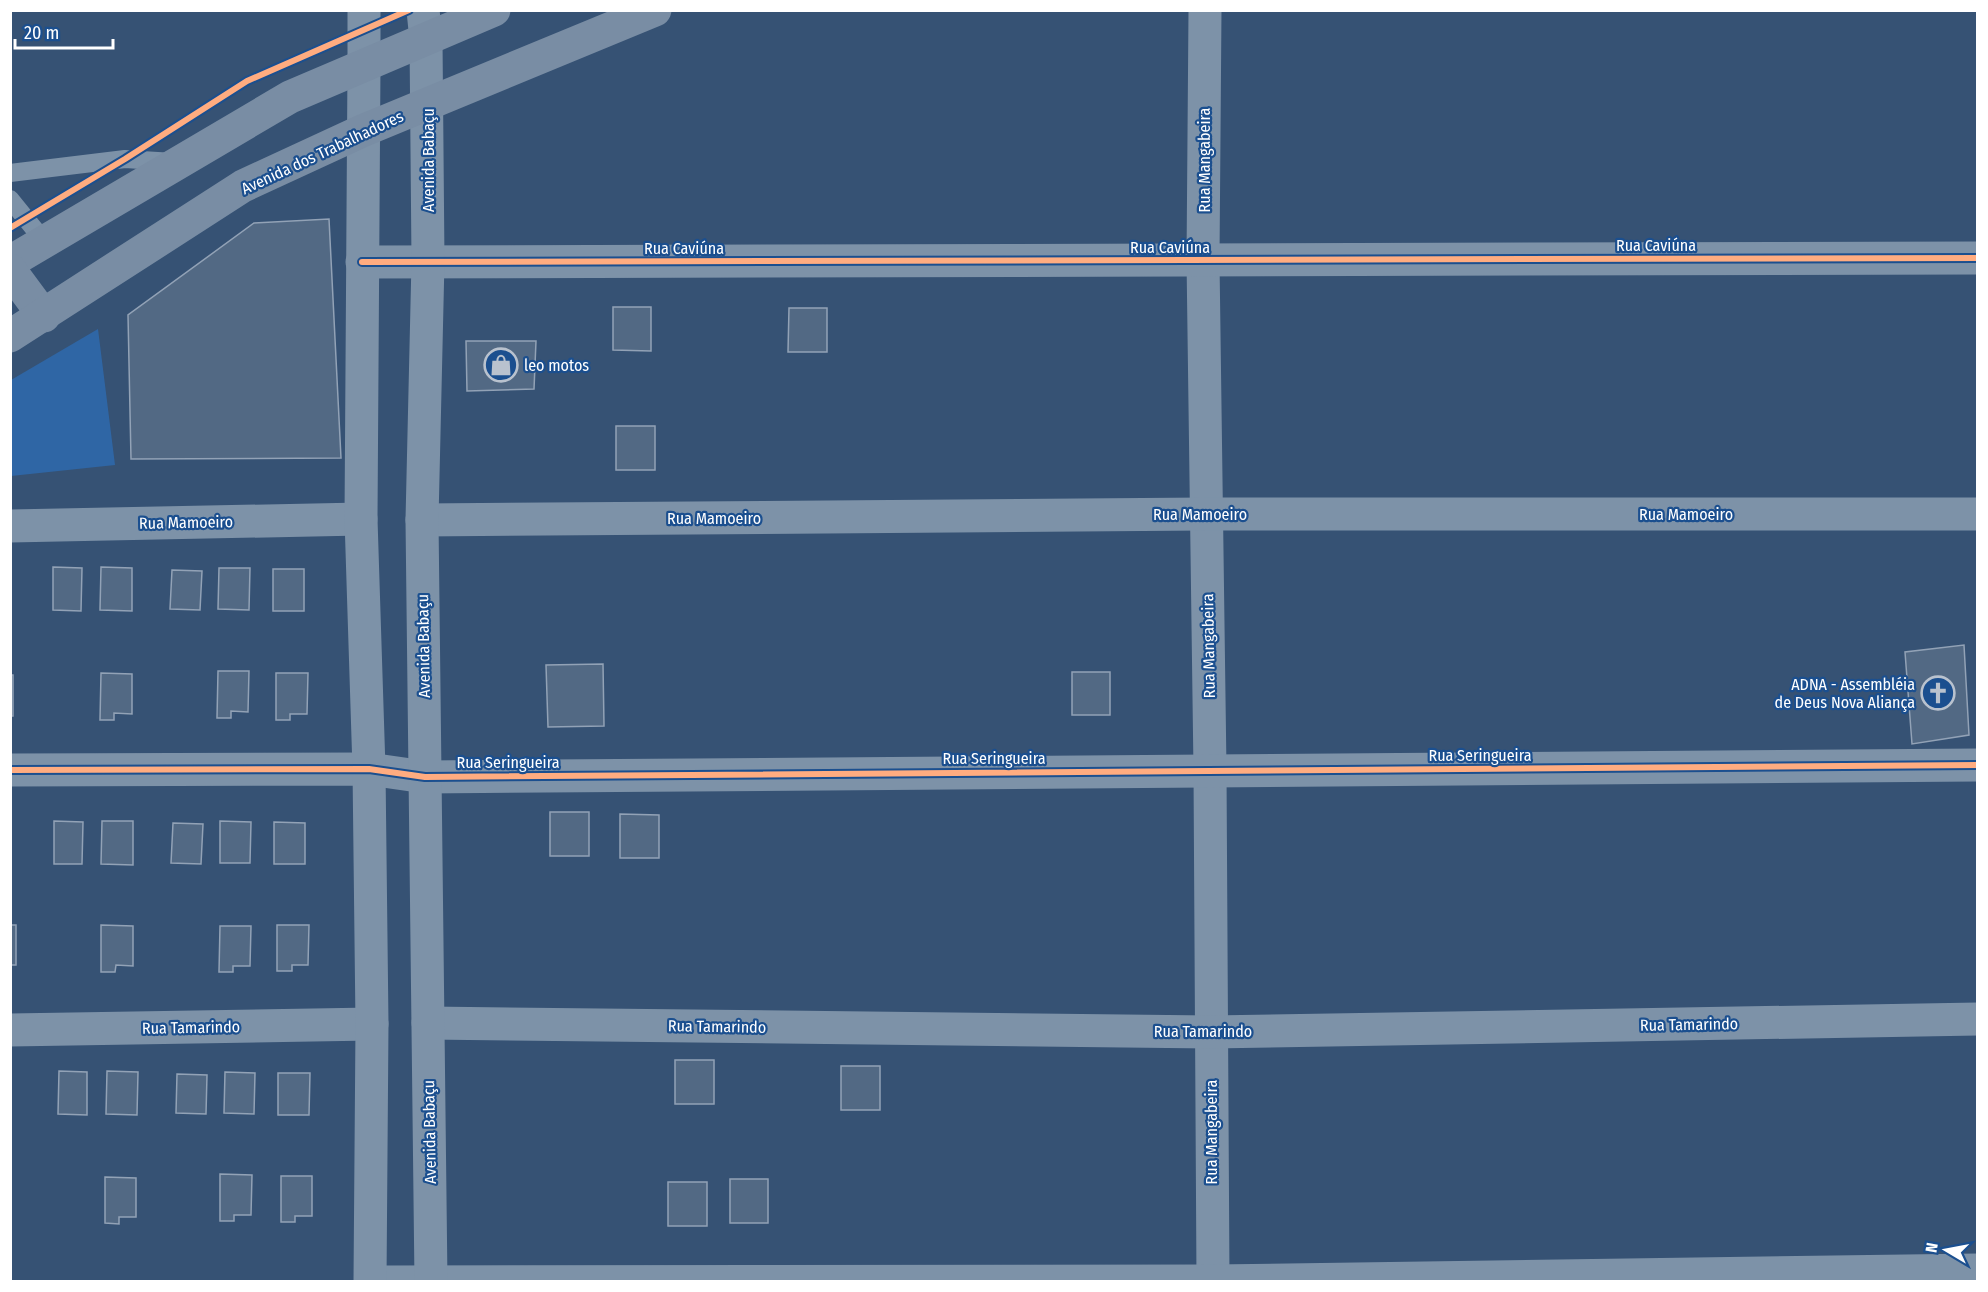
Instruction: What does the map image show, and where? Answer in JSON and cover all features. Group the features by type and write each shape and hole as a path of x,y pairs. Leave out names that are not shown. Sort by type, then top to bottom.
{"main road":[{"path":"10,262 290,97 364,64 424,25 494,10"},
{"name":"Avenida dos Trabalhadores","path":"10,336 243,186 362,131 655,10"},
{"path":"10,270 44,316"}],"street":[{"path":"364,10 362,519 369,769 372,1024 370,1281"},
{"name":"Rua Mangabeira","path":"1205,10 1203,260 1210,770 1213,1281"},
{"name":"Avenida Babaçu","path":"424,25 428,105 428,261 422,520 431,1281"},
{"name":"Rua Caviúna","path":"362,262 1977,258"},
{"name":"Rua Mamoeiro","path":"422,520 1205,514 1977,514"},
{"name":"Rua Mamoeiro","path":"10,525 362,519"},
{"name":"Rua Seringueira","path":"10,770 369,769 425,777 1977,765"},
{"name":"Rua Tamarindo","path":"428,1023 1211,1032 1977,1019"},
{"name":"Rua Tamarindo","path":"10,1029 372,1024"},
{"path":"382,1281 1213,1281 1977,1270"}],"lane":[{"path":"10,173 125,159 179,162"},
{"path":"10,199 44,241"}],"shaded area":[{"path":"98,329 115,465 11,476 11,380"}],"building":[{"path":"329,219 341,458 131,459 128,315 254,223"},
{"path":"613,307 651,307 651,351 613,350"},
{"path":"789,308 827,308 827,352 788,352"},
{"name":"leo motos","path":"466,341 536,341 534,389 467,391"},
{"path":"616,426 655,426 655,470 616,470"},
{"path":"53,567 82,568 81,611 53,610"},
{"path":"101,567 132,568 132,611 100,610"},
{"path":"219,568 250,568 249,610 218,609"},
{"path":"273,569 304,569 304,611 273,611"},
{"path":"172,570 202,571 200,610 170,609"},
{"name":"ADNA - Assembléia de Deus Nova Aliança","path":"1964,645 1969,735 1912,744 1905,652"},
{"path":"603,664 604,726 548,727 546,665"},
{"path":"218,671 249,671 248,712 231,711 231,718 217,718"},
{"path":"1072,672 1110,672 1110,715 1072,715"},
{"path":"101,673 132,674 132,714 114,713 114,720 100,720"},
{"path":"276,673 308,673 307,714 290,714 290,720 276,720"},
{"path":"10,675 13,675 13,716 10,716"},
{"path":"550,812 589,812 589,856 550,856"},
{"path":"620,814 659,815 659,858 620,858"},
{"path":"54,821 83,822 82,864 54,864"},
{"path":"102,821 133,821 133,865 101,864"},
{"path":"220,821 251,822 250,863 220,863"},
{"path":"274,822 305,823 305,864 274,864"},
{"path":"173,823 203,824 201,864 171,863"},
{"path":"10,925 16,925 16,965 10,965"},
{"path":"101,925 133,926 133,966 116,965 115,972 101,972"},
{"path":"277,925 309,925 308,965 292,965 292,971 277,971"},
{"path":"220,926 251,926 250,966 233,966 233,972 219,972"},
{"path":"675,1060 714,1060 714,1104 675,1104"},
{"path":"841,1066 880,1066 880,1110 841,1110"},
{"path":"59,1071 87,1072 87,1115 58,1114"},
{"path":"107,1071 138,1072 137,1115 106,1114"},
{"path":"225,1072 255,1073 254,1114 224,1113"},
{"path":"278,1073 310,1073 309,1115 278,1115"},
{"path":"177,1074 207,1075 206,1114 176,1113"},
{"path":"220,1174 252,1175 251,1215 234,1215 234,1221 220,1221"},
{"path":"281,1176 312,1176 312,1216 295,1216 295,1222 281,1222"},
{"path":"105,1177 136,1178 136,1217 119,1217 119,1224 105,1223"},
{"path":"730,1179 768,1179 768,1223 730,1223"},
{"path":"668,1182 707,1182 707,1226 668,1226"}],"cycle path":[{"path":"10,228 125,159 247,81 409,10"},
{"path":"362,262 1978,258"},
{"path":"10,770 369,769 425,777 1978,765"}],"place":[{"name":"leo motos","path":"501,365"},
{"name":"ADNA - Assembléia de Deus Nova Aliança","path":"1938,693"}]}
